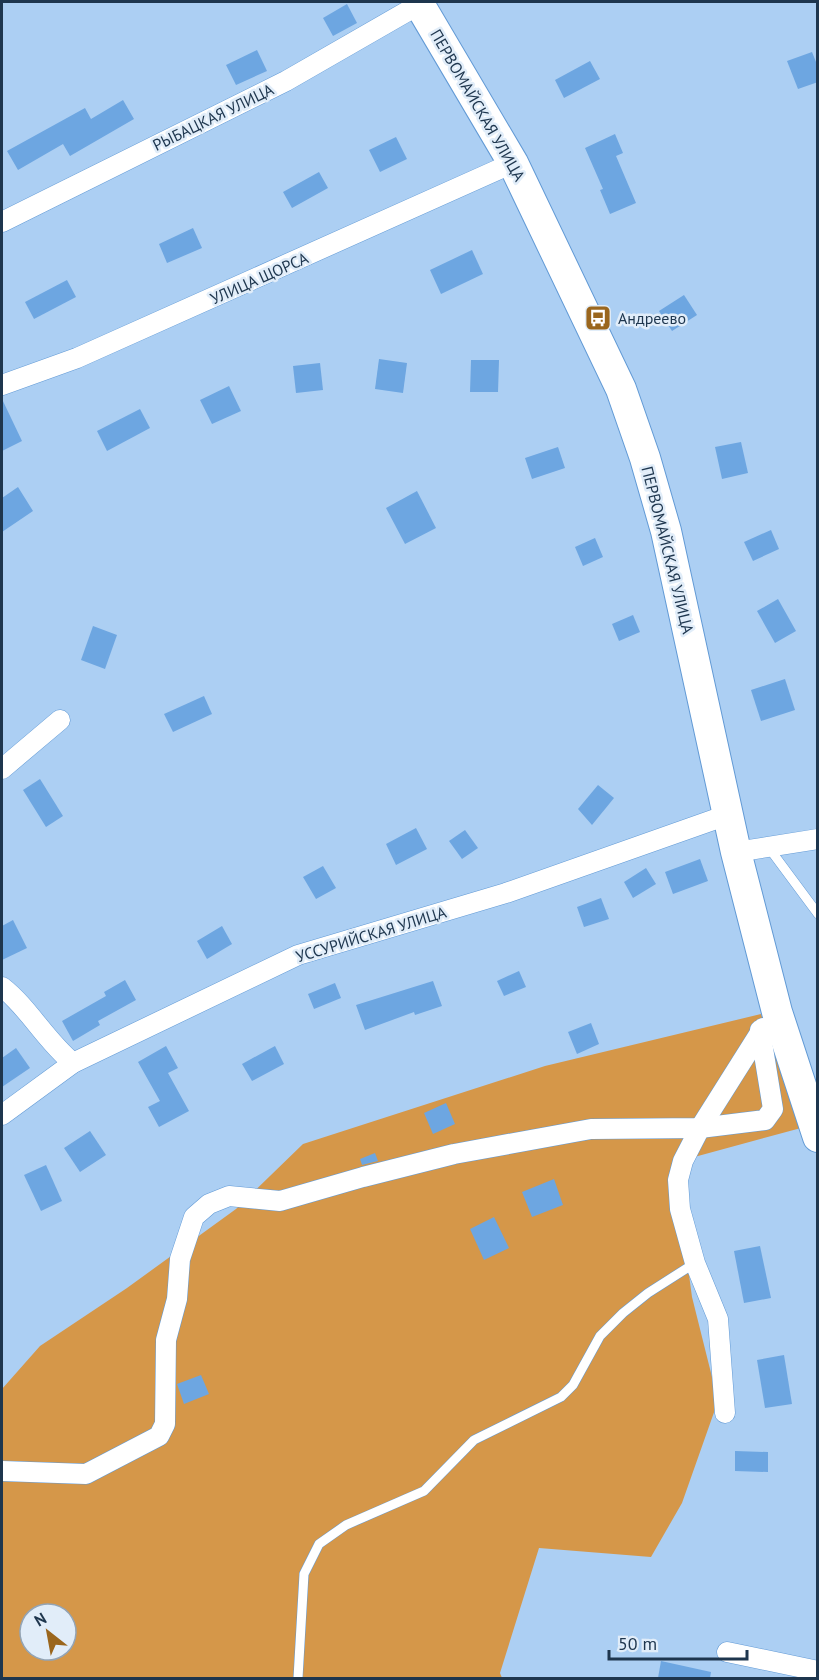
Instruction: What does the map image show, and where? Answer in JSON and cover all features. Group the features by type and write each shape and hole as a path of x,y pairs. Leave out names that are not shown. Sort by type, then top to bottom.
{"main road":[{"name":"ПЕРВОМАЙСКАЯ УЛИЦА","path":"419,3 513,163 596,333 621,389 642,448 666,531 730,814 769,1021 818,1137"}],"street":[{"name":"РЫБАЦКАЯ УЛИЦА","path":"2,222 286,81 419,3"},
{"name":"УЛИЦА ЩОРСА","path":"2,385 109,344 513,163"},
{"path":"2,770 60,720"},
{"name":"УССУРИЙСКАЯ УЛИЦА","path":"2,1115 73,1063 298,955 506,893 730,814"},
{"path":"736,852 818,839"},
{"path":"2,987 12,995 53,1047 73,1063"},
{"path":"2,1471 86,1474 159,1436 165,1424 166,1340 177,1299 180,1259 194,1217 209,1204 229,1196 280,1201 363,1176 454,1154 591,1129 700,1128 765,1120 773,1109 769,1021"},
{"path":"725,1413 718,1319 694,1263 680,1209 678,1180 683,1161 700,1128 769,1021"},
{"path":"727,1652 818,1671"}],"lane":[{"path":"768,846 818,914"},
{"path":"298,1678 304,1574 319,1544 346,1525 424,1491 474,1440 561,1397 573,1385 600,1336 648,1293 694,1263"}],"shaded area":[{"path":"761,1014 801,1128 687,1159 679,1200 692,1297 718,1401 682,1503 651,1557 539,1548 500,1673 502,1678 2,1678 2,1389 40,1346 127,1288 236,1209 303,1144 545,1066"}],"building":[{"path":"347,4 357,23 333,36 323,18"},
{"path":"257,50 267,71 236,85 226,65"},
{"path":"812,52 818,67 818,82 798,89 787,61"},
{"path":"590,61 600,79 564,98 555,80"},
{"path":"123,100 134,119 70,156 63,144 18,170 7,151 85,108 91,119"},
{"path":"615,134 623,153 616,156 636,203 610,214 600,190 603,189 585,148"},
{"path":"396,137 407,159 380,172 369,150"},
{"path":"319,172 328,188 292,208 283,192"},
{"path":"193,228 202,248 167,263 159,244"},
{"path":"472,250 483,274 441,294 430,270"},
{"path":"67,280 76,297 34,319 25,302"},
{"path":"684,295 697,315 672,331 659,311"},
{"path":"379,359 407,363 403,393 375,389"},
{"path":"471,360 499,360 498,392 470,392"},
{"path":"320,363 323,390 296,393 293,366"},
{"path":"229,386 241,411 212,424 200,400"},
{"path":"2,399 22,441 2,451"},
{"path":"140,409 150,428 107,451 97,431"},
{"path":"741,442 748,473 722,479 715,447"},
{"path":"558,447 565,468 532,479 525,458"},
{"path":"18,487 33,511 2,532 2,498"},
{"path":"417,491 436,528 405,544 386,508"},
{"path":"771,530 779,549 753,561 744,542"},
{"path":"595,538 603,557 583,566 575,547"},
{"path":"778,599 796,631 775,643 757,611"},
{"path":"633,615 640,632 619,641 612,624"},
{"path":"93,626 117,635 105,669 81,660"},
{"path":"785,679 795,710 761,721 751,690"},
{"path":"204,696 212,714 173,732 164,714"},
{"path":"40,779 63,816 46,827 23,790"},
{"path":"598,785 614,798 592,825 578,809"},
{"path":"416,828 427,849 396,865 386,844"},
{"path":"465,830 478,848 462,859 449,841"},
{"path":"700,859 708,881 673,894 665,872"},
{"path":"323,866 336,888 316,899 303,877"},
{"path":"646,868 656,884 633,898 624,882"},
{"path":"601,898 609,919 584,927 577,907"},
{"path":"13,920 27,948 2,960 2,926"},
{"path":"222,926 232,944 207,959 197,941"},
{"path":"519,971 526,987 504,996 497,981"},
{"path":"125,980 136,1000 98,1021 100,1025 73,1041 62,1021 106,996 104,992"},
{"path":"433,981 442,1006 415,1015 414,1012 365,1030 356,1005"},
{"path":"335,983 341,998 314,1009 308,994"},
{"path":"591,1023 599,1044 577,1054 568,1032"},
{"path":"166,1046 178,1068 168,1073 189,1111 159,1127 148,1107 160,1101 138,1062"},
{"path":"275,1046 284,1064 252,1081 242,1064"},
{"path":"16,1048 30,1068 2,1087 2,1058"},
{"path":"446,1103 455,1124 433,1134 424,1113"},
{"path":"90,1131 106,1155 80,1172 64,1148"},
{"path":"375,1153 378,1161 362,1165 360,1159"},
{"path":"46,1165 62,1201 41,1211 24,1175"},
{"path":"554,1179 563,1205 532,1217 522,1192"},
{"path":"494,1217 509,1248 484,1260 470,1229"},
{"path":"760,1246 771,1298 744,1303 734,1251"},
{"path":"784,1355 792,1404 765,1408 757,1360"},
{"path":"201,1375 209,1394 184,1404 177,1384"},
{"path":"735,1451 768,1452 768,1472 735,1471"},
{"path":"661,1661 711,1672 710,1678 658,1678"}],"place":[{"name":"Андреево","path":"598,318"}]}
